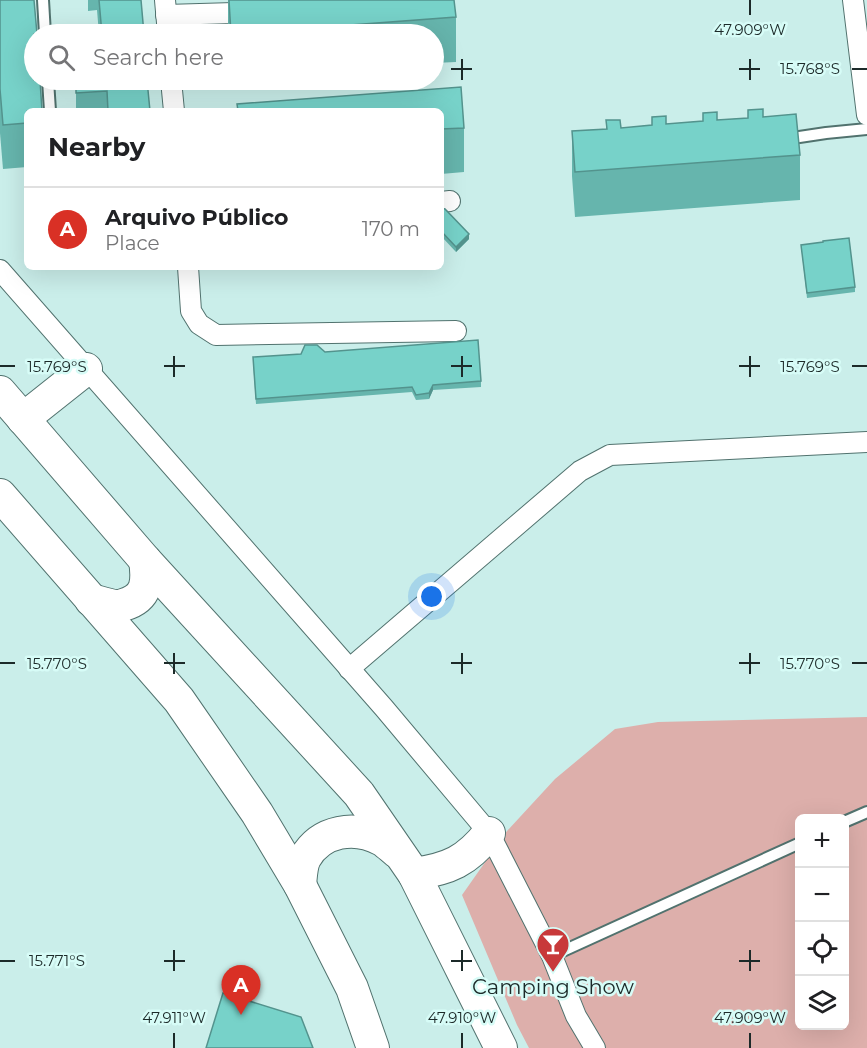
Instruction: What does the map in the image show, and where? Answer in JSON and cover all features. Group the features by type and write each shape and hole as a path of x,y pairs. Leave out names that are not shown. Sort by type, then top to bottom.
{"main road":[{"path":"23,419 86,369"},
{"path":"0,392 145,560 359,795 409,866 501,1048"},
{"path":"0,495 178,700 257,813 300,885 352,988 373,1048"},
{"path":"91,600 122,606 141,595 148,581 145,560"},
{"path":"300,885 306,857 317,843 332,833 353,832 382,840 409,866 433,871 454,864 476,851 489,833"}],"street":[{"path":"853,0 867,115"},
{"path":"166,17 274,13"},
{"path":"172,90 174,108"},
{"path":"0,270 349,669 489,833 552,956 576,1016 595,1048"},
{"path":"188,270 191,311 199,324 216,334 456,331"},
{"path":"349,669 580,471 610,456 867,442"}],"lane":[{"path":"43,0 44,24"},
{"path":"49,90 50,108"},
{"path":"777,140 867,129"},
{"path":"849,820 867,812"},
{"path":"552,956 795,845"}],"shaded area":[{"path":"867,717 867,1048 529,1048 462,895 507,831 555,779 615,729 658,722"}],"building":[{"path":"0,0 34,0 36,24 24,24 24,90 41,90 42,108 24,108 24,123 3,125 0,89"},
{"path":"99,0 141,0 143,24 101,24"},
{"path":"229,0 454,0 456,17 363,24 230,24"},
{"path":"461,87 464,128 444,129 444,108 238,108 237,104 444,90"},
{"path":"76,90 148,90 150,108 108,108 107,91 76,93"},
{"path":"763,109 763,117 796,114 800,155 575,172 572,131 607,129 606,120 620,120 621,128 652,125 652,117 666,116 666,124 703,121 703,113 717,112 717,120 748,118 748,110"},
{"path":"444,209 469,234 456,247 444,234"},
{"path":"849,238 855,287 807,293 801,245"},
{"path":"478,340 481,381 433,385 429,393 416,395 412,387 256,399 253,357 301,354 305,345 317,345 325,352"},
{"path":"223,993 301,1017 313,1048 206,1048"}],"place":[{"name":"Camping Show","path":"553,973"},
{"name":"Arquivo Público","path":"241,1015"}]}
